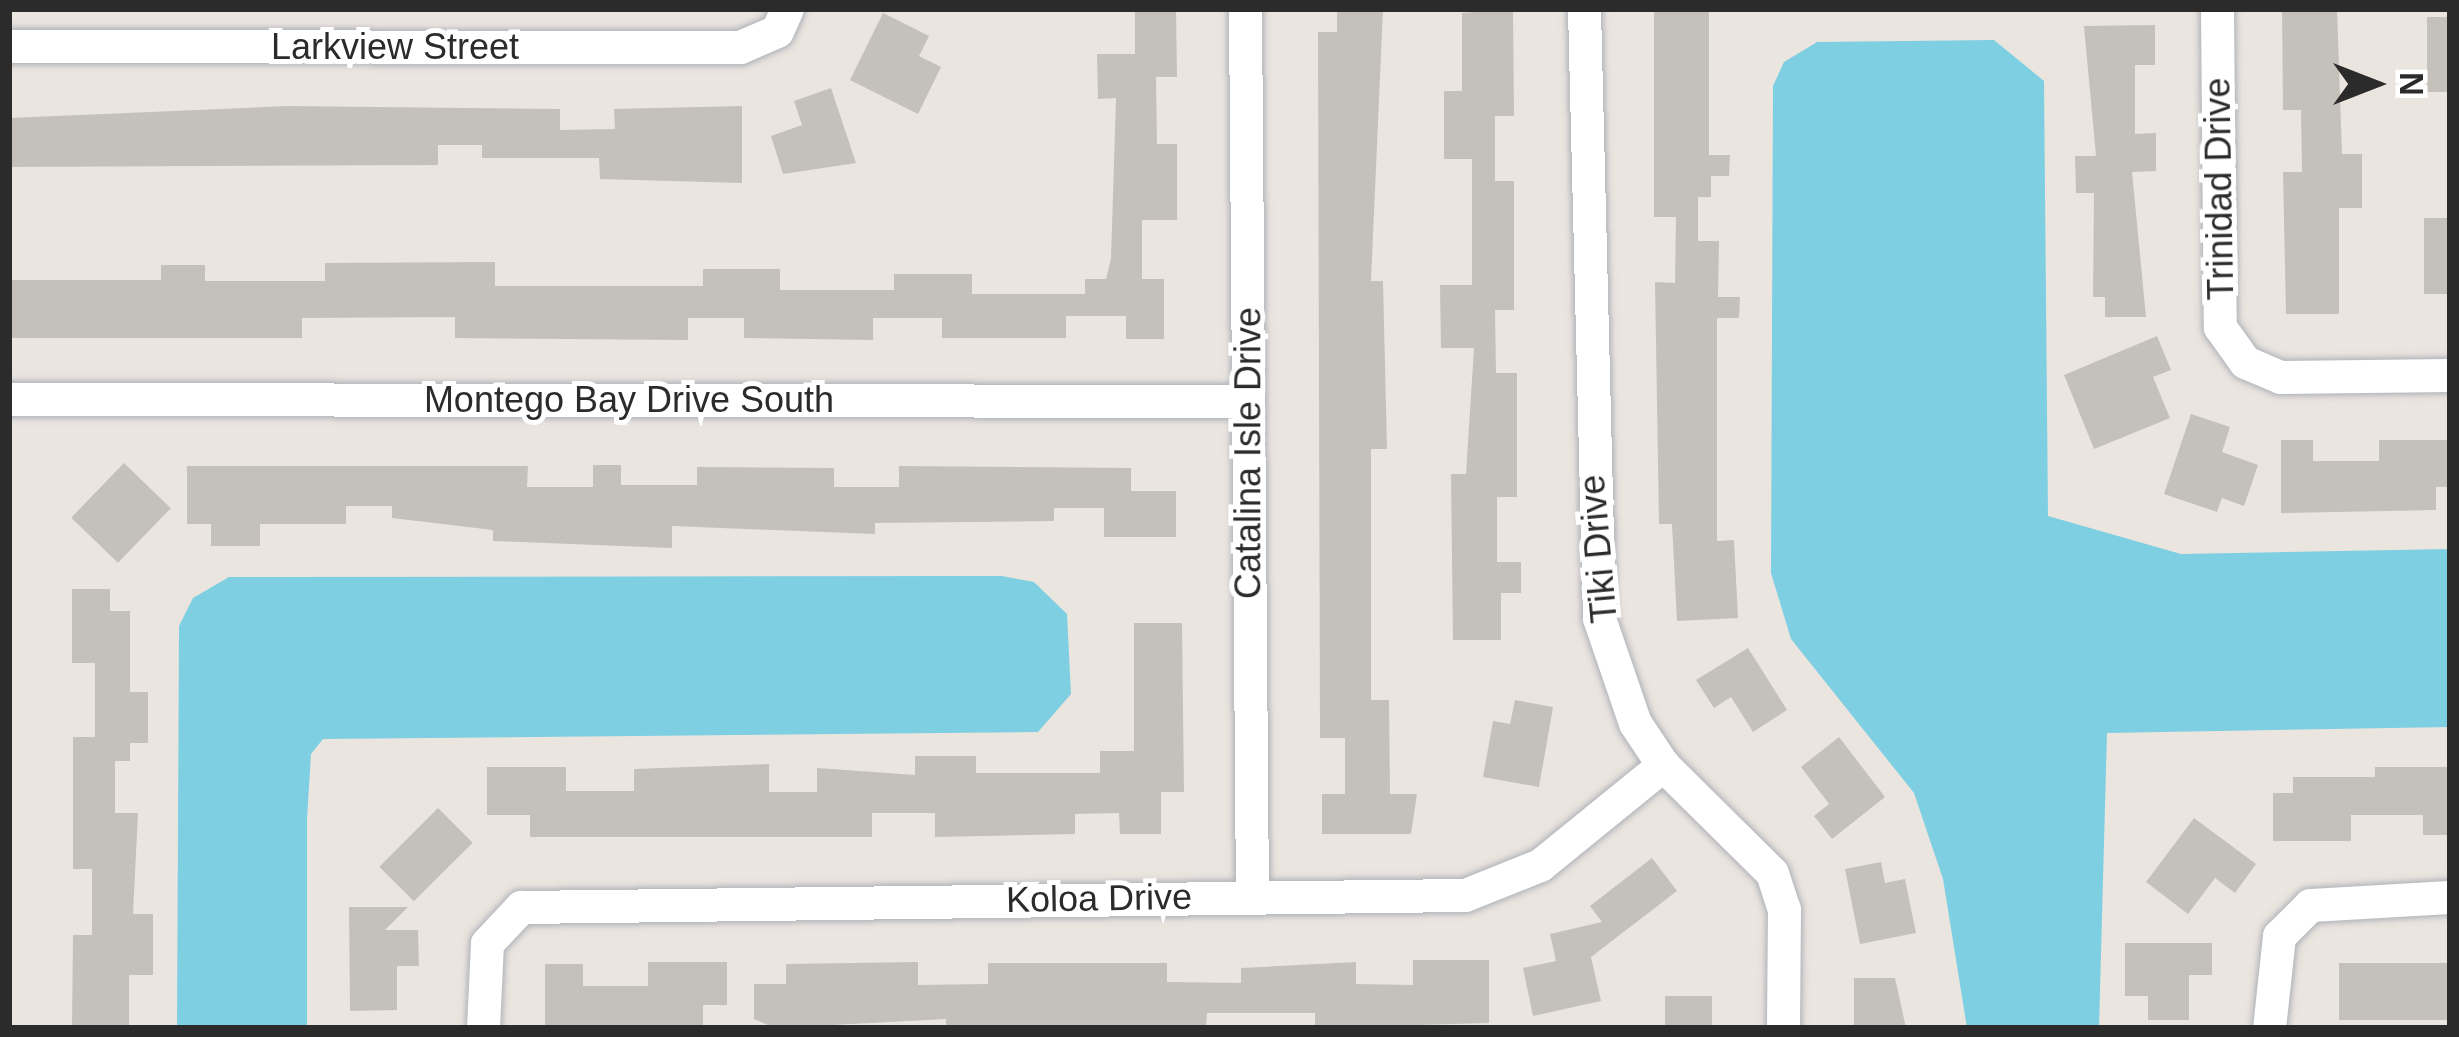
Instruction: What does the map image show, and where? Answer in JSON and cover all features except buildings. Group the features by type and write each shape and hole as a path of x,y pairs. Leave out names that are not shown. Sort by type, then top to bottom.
{"street":[{"name":"Catalina Isle Drive","path":"1244,9 1252,896"},
{"name":"Tiki Drive","path":"1584,9 1592,567 1613,670 1663,765 1772,873 1784,909 1784,1028"},
{"name":"Trinidad Drive","path":"2217,9 2220,327 2245,362 2280,377 2450,375"},
{"name":"Larkview Street","path":"9,46 740,47 782,20"},
{"name":"Montego Bay Drive South","path":"9,399 1248,401"},
{"name":"Koloa Drive","path":"483,1028 483,966 498,922 547,903 1252,896 1498,887 1663,765"},
{"path":"2269,1028 2274,952 2296,917 2332,899 2450,897"}],"water":[{"path":"1994,40 2044,81 2048,516 2181,554 2450,549 2450,727 2107,733 2099,1028 1967,1028 1943,879 1914,793 1791,639 1771,573 1773,86 1784,62 1817,42"},
{"path":"1002,576 1034,582 1067,614 1071,694 1038,732 323,739 311,754 307,819 307,1028 177,1028 179,626 193,598 229,577"}]}
